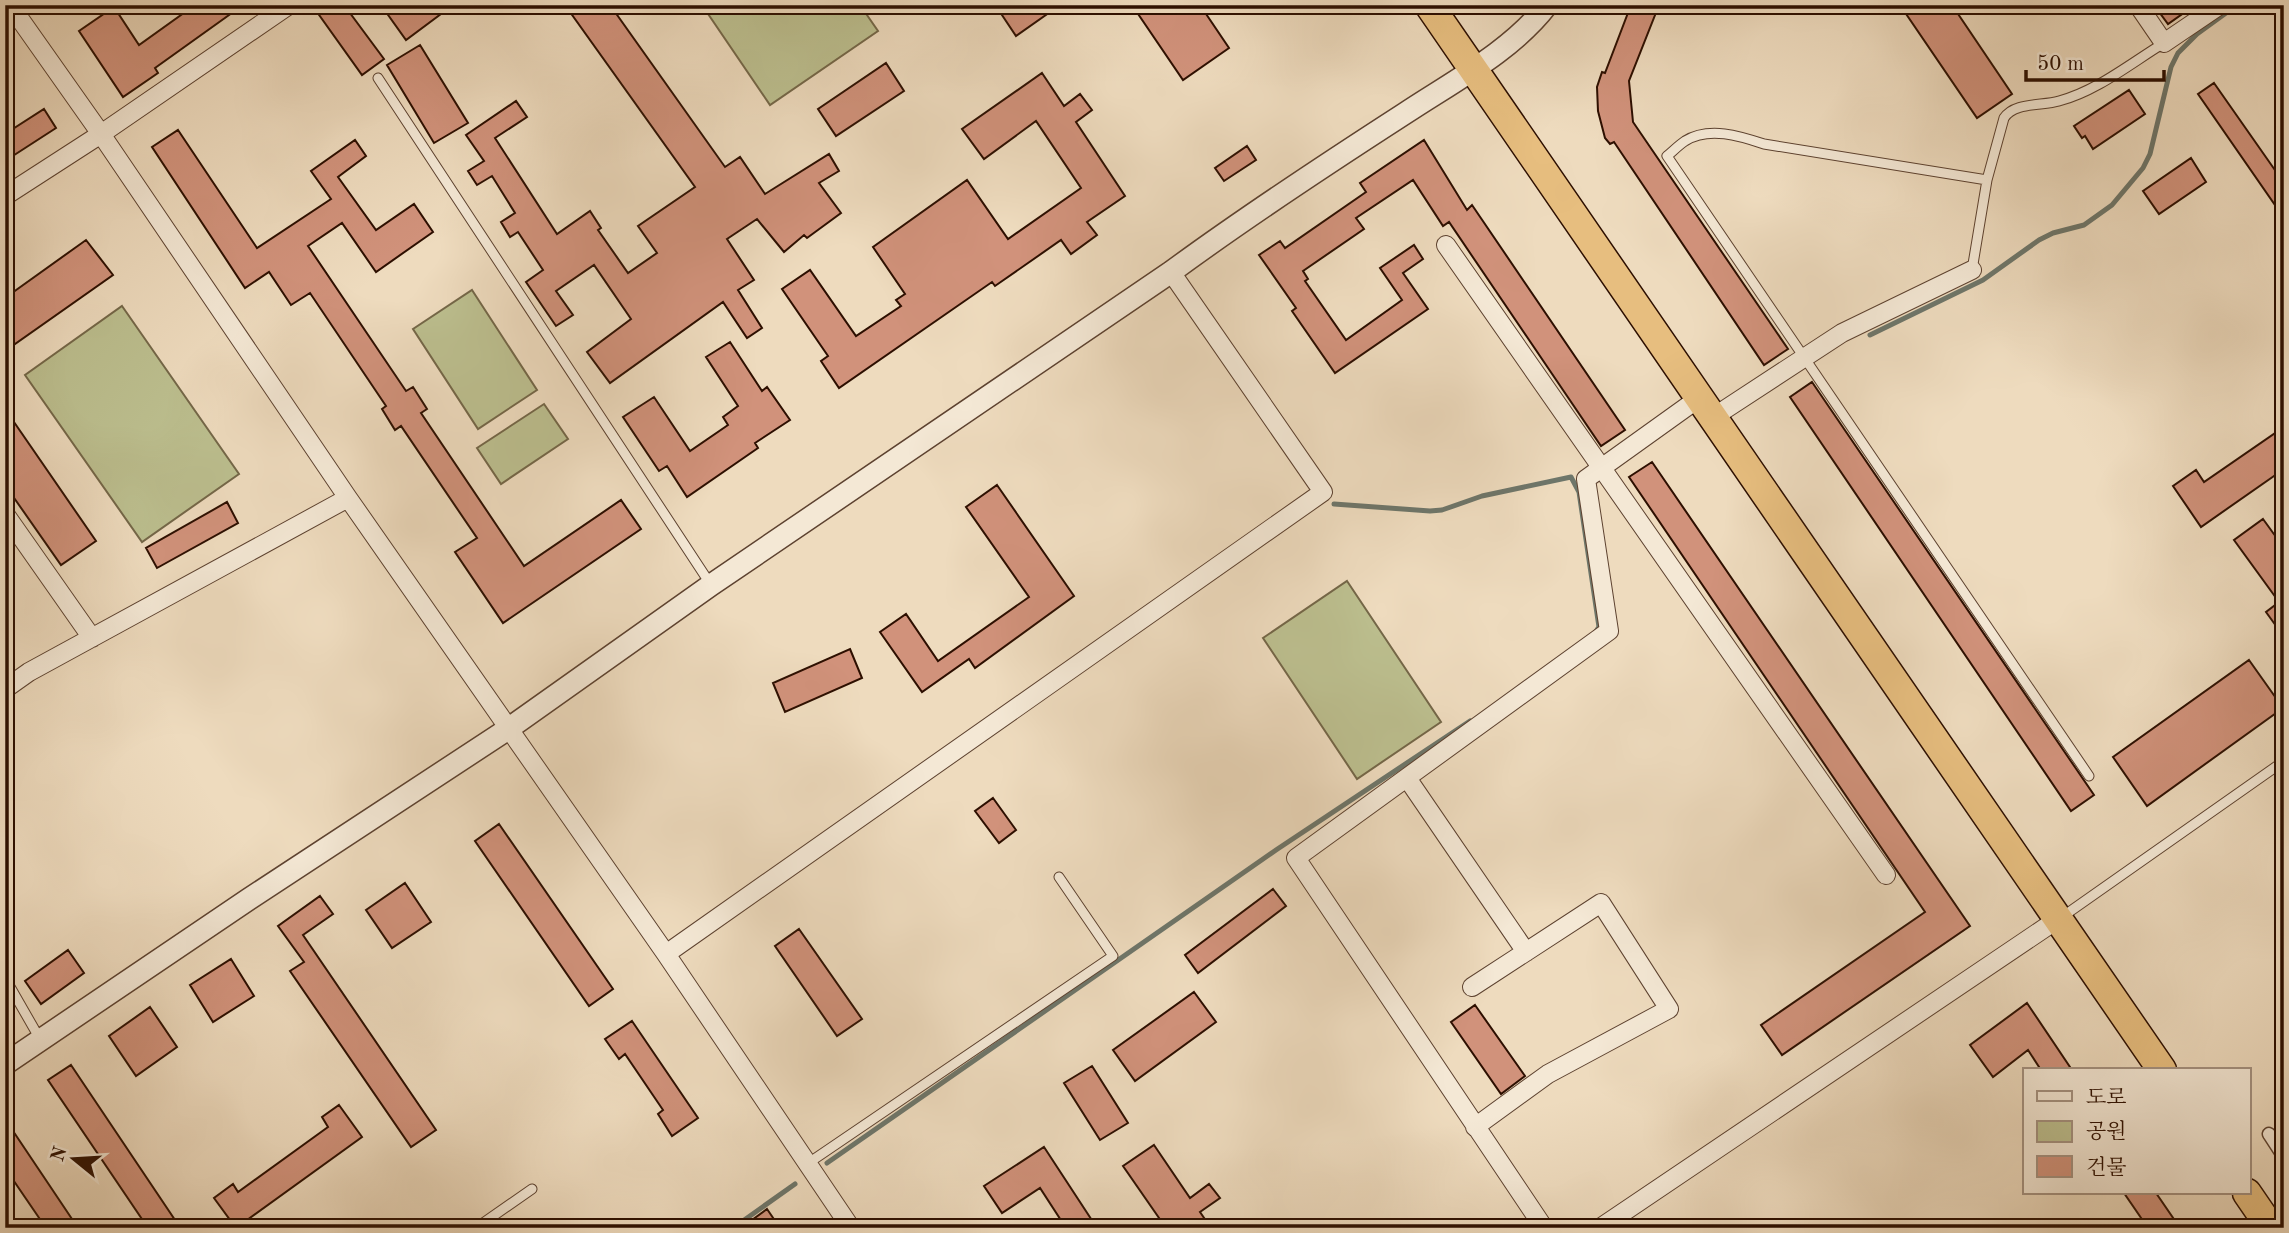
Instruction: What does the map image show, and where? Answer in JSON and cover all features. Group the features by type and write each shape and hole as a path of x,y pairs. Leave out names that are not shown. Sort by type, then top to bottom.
{"highway":[{"path":"1429,5 2161,1068"},
{"path":"2248,1194 2271,1228"}],"street":[{"path":"10,5 101,134 348,498 666,954 851,1228"},
{"path":"5,196 101,134 289,5"},
{"path":"5,1064 508,729 711,585 1171,272 1235,225 1473,69 1521,34 1547,5"},
{"path":"2138,5 2164,43 2220,5"},
{"path":"1446,246 1886,875"},
{"path":"1544,1228 1296,858 1609,631 1586,479 1705,408 1803,357 1842,333 1972,270"},
{"path":"666,954 1323,492 1171,272"},
{"path":"5,689 29,672 348,498"},
{"path":"5,514 92,639"},
{"path":"1406,778 1526,952"},
{"path":"1472,987 1601,903 1669,1009 1548,1074 1475,1127"},
{"path":"1600,1228 2058,919"},
{"path":"2269,1134 2284,1157"}],"lane":[{"path":"1972,270 1987,180 2007,112 2059,101 2082,92 2164,43"},
{"path":"378,78 711,585"},
{"path":"1987,180 1764,144 1736,135 1697,137 1686,141 1667,156 2089,776"},
{"path":"2058,919 2284,761"},
{"path":"807,1164 1113,956 1059,877"},
{"path":"5,978 40,1039"},
{"path":"476,1228 532,1189"}],"green space":[{"path":"702,5 860,5 878,31 770,105"},
{"path":"472,290 537,390 478,429 413,329"},
{"path":"122,306 239,474 142,542 25,375"},
{"path":"544,404 568,439 501,484 477,448"},
{"path":"1347,581 1441,722 1357,779 1263,638"}],"building":[{"path":"195,5 243,5 155,68 158,73 123,97 79,31 114,7 139,45"},
{"path":"312,5 344,5 384,59 362,75"},
{"path":"381,5 453,5 406,40"},
{"path":"565,5 610,5 725,167 740,157 765,194 829,154 839,171 819,183 841,213 807,238 804,235 784,252 757,219 727,239 754,280 738,290 762,328 747,338 723,302 610,383 587,352 631,319 594,265 556,291 573,315 556,326 526,282 543,270 518,232 510,237 501,222 515,213 492,176 477,185 468,171 484,161 466,135 516,101 527,117 495,138 557,234 590,211 601,228 598,230 628,273 657,253 638,226 695,187"},
{"path":"1010,5 1060,5 1016,36 1000,12"},
{"path":"1132,5 1200,5 1229,48 1183,80"},
{"path":"1631,5 1659,5 1629,81 1633,122 1788,349 1764,365 1614,142 1610,144 1605,138 1598,111 1597,87"},
{"path":"1900,5 1952,5 2012,94 1977,118"},
{"path":"2154,5 2195,5 2168,24"},
{"path":"420,45 468,123 434,143 387,65"},
{"path":"886,63 904,91 836,136 818,109"},
{"path":"1042,73 1064,106 1080,94 1092,110 1076,122 1125,196 1087,222 1097,235 1071,254 1061,240 995,286 992,282 839,388 821,361 828,356 782,289 810,270 856,336 901,306 896,300 905,294 873,247 967,180 1008,239 1081,188 1036,121 984,159 962,129"},
{"path":"2214,83 2284,183 2284,218 2198,94"},
{"path":"2129,90 2145,114 2093,149 2085,136 2082,138 2074,126"},
{"path":"44,109 56,128 5,161 5,134"},
{"path":"178,130 257,248 331,199 311,171 355,140 366,156 338,177 376,230 414,204 433,232 376,272 342,223 308,246 406,391 413,387 427,409 421,413 524,566 621,500 641,529 503,623 455,552 477,538 401,426 395,430 382,409 386,406 310,293 291,305 269,272 245,288 152,147"},
{"path":"1424,140 1467,210 1472,205 1625,430 1601,446 1449,222 1443,226 1413,180 1356,218 1364,229 1303,271 1308,279 1305,281 1346,340 1402,300 1380,268 1414,245 1423,259 1403,273 1428,309 1335,373 1292,311 1296,308 1259,255 1280,241 1285,248 1366,192 1360,183"},
{"path":"1247,146 1256,160 1224,181 1215,168"},
{"path":"2191,158 2206,182 2159,214 2143,191"},
{"path":"86,240 113,275 5,351 5,298"},
{"path":"730,342 762,391 767,387 790,420 755,443 758,448 687,497 667,466 659,471 623,417 654,397 690,451 728,425 723,417 738,406 706,357"},
{"path":"1812,382 2094,795 2071,811 1790,397"},
{"path":"5,409 96,541 61,565 5,485"},
{"path":"2284,427 2284,469 2201,527 2173,486 2196,470 2204,482"},
{"path":"1652,462 1970,926 1782,1055 1761,1025 1925,912 1629,477"},
{"path":"997,485 1074,596 975,668 969,659 922,692 880,632 906,614 938,661 1029,597 966,507"},
{"path":"227,502 238,523 157,568 146,548"},
{"path":"2263,519 2284,548 2284,637 2266,612 2279,602 2234,540"},
{"path":"850,649 862,678 785,712 773,683"},
{"path":"2249,660 2283,708 2147,806 2113,757"},
{"path":"993,798 1016,830 999,843 975,811"},
{"path":"499,824 613,989 589,1006 475,841"},
{"path":"405,883 431,922 392,948 366,910"},
{"path":"1273,889 1286,906 1198,973 1185,955"},
{"path":"320,896 333,914 303,935 436,1130 411,1147 290,971 304,962 278,926"},
{"path":"799,929 862,1019 837,1036 775,946"},
{"path":"68,950 84,973 41,1004 25,981"},
{"path":"231,959 254,996 213,1022 190,985"},
{"path":"1194,992 1216,1022 1135,1081 1113,1050"},
{"path":"2027,1003 2071,1068 2040,1068 2028,1050 1993,1077 1970,1045"},
{"path":"1475,1005 1525,1076 1501,1094 1451,1022"},
{"path":"150,1007 177,1047 136,1076 109,1036"},
{"path":"632,1021 698,1118 672,1136 658,1114 663,1110 625,1054 619,1059 605,1039"},
{"path":"71,1065 175,1220 163,1228 148,1228 48,1080"},
{"path":"1092,1066 1128,1123 1100,1140 1064,1083"},
{"path":"339,1105 362,1137 236,1228 214,1198 233,1184 238,1192 328,1127 322,1117"},
{"path":"5,1119 78,1228 46,1228 5,1168"},
{"path":"1154,1145 1190,1198 1209,1184 1220,1198 1200,1212 1211,1228 1166,1228 1123,1166"},
{"path":"1044,1147 1097,1228 1066,1228 1040,1188 1002,1213 984,1186"},
{"path":"2125,1194 2157,1194 2180,1228 2148,1228"},
{"path":"767,1209 780,1228 741,1228"}],"waterway":[{"path":"1870,335 1983,280 2039,240 2053,233 2084,225 2112,205 2143,168 2150,154 2171,67 2178,53 2197,34 2237,5"},
{"path":"1334,504 1442,510 1482,496 1571,477 1579,492 1599,627 1595,633"},
{"path":"827,1163 1276,850 1470,721"},
{"path":"733,1228 795,1184"}]}
